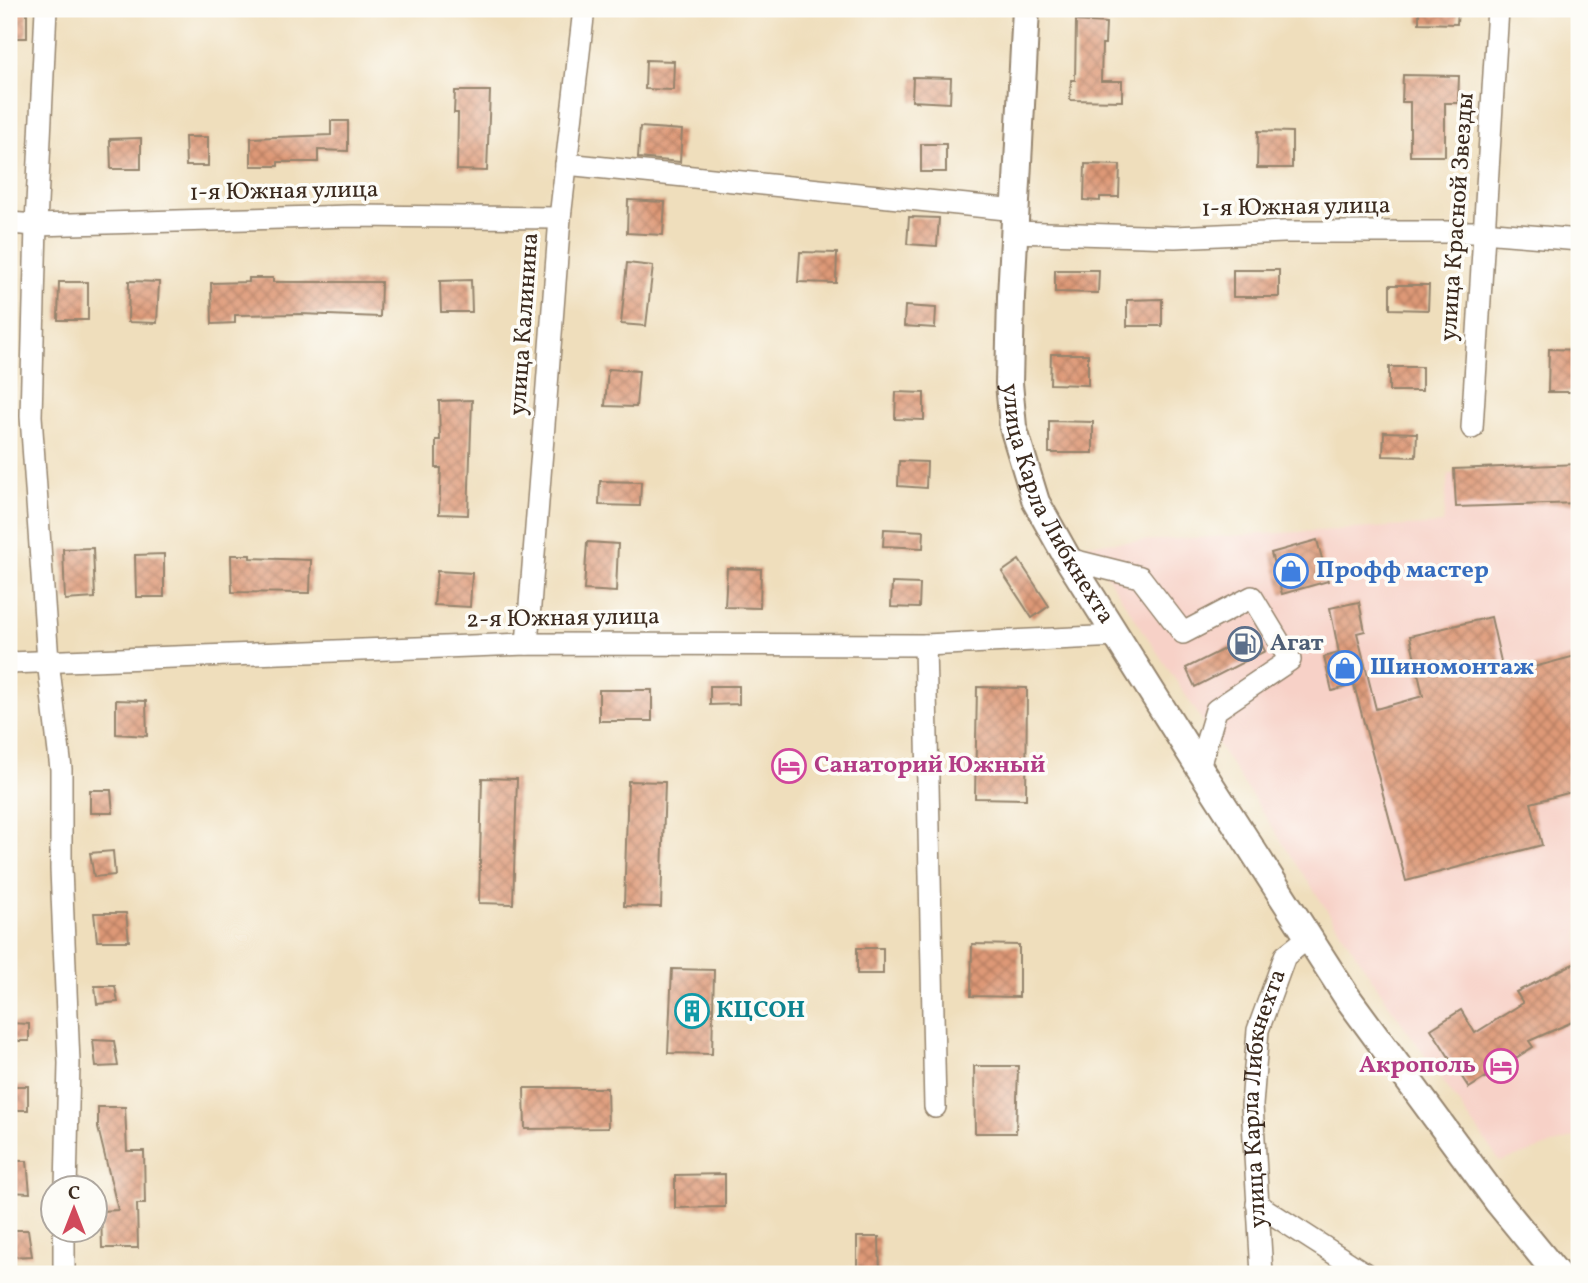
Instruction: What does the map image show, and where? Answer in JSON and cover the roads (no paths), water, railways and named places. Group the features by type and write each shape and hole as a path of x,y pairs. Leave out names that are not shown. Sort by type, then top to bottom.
{"main road":[{"name":"улица Карла Либкнехта","path":"1026,9 1009,383 1013,427 1036,502 1068,559 1348,997 1498,1202 1557,1274"}],"street":[{"path":"46,9 31,416 48,661 61,769 61,869 69,1063 65,1174"},
{"name":"улица Калинина","path":"527,644 560,218 584,9"},
{"name":"улица Красной Звезды","path":"1472,428 1498,9"},
{"name":"1-я Южная улица","path":"566,164 1015,220 1175,237 1284,232 1483,232 1579,240"},
{"name":"1-я Южная улица","path":"9,223 36,225 351,216 560,218"},
{"path":"1068,559 1140,577 1184,633 1252,597 1290,660 1216,710 1199,766"},
{"name":"2-я Южная улица","path":"9,663 527,644 925,645 1118,636"},
{"path":"925,645 935,1107"},
{"name":"улица Карла Либкнехта","path":"1262,1274 1252,1105 1258,1030 1285,956 1309,937"},
{"path":"1258,1204 1366,1274"},
{"path":"64,1244 64,1274"}],"place":[{"name":"Профф мастер","path":"1291,571"},
{"name":"Агат","path":"1245,644"},
{"name":"Шиномонтаж","path":"1345,668"},
{"name":"Санаторий Южный","path":"789,766"},
{"name":"КЦСОН","path":"692,1011"},
{"name":"Акрополь","path":"1501,1066"}]}
